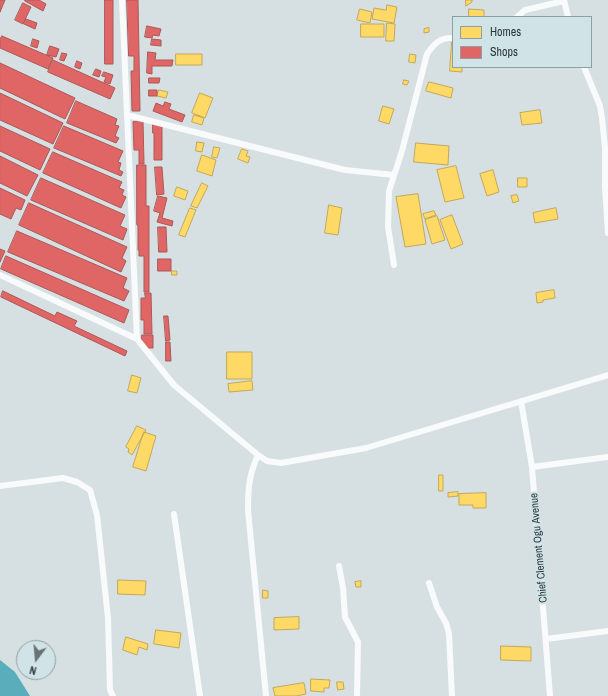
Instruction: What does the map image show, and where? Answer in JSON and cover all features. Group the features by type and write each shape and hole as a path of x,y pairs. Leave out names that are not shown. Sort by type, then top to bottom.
{"street":[{"path":"122,0 137,339"},
{"path":"518,16 525,10 564,0 568,16"},
{"path":"394,265 388,227 389,191 402,152 426,54 434,44 445,37 452,38"},
{"path":"584,68 600,106 602,118 606,148 605,187 608,233"},
{"path":"127,115 345,170 394,175"},
{"path":"0,274 137,339 174,385 258,455 268,461 281,463 366,448 608,375"},
{"name":"Chief Clement Ogu Avenue","path":"521,401 532,468 550,696"},
{"path":"258,455 253,465 248,482 248,510 266,696"},
{"path":"532,468 608,457"},
{"path":"0,486 62,478 77,482 90,490 97,515 108,618 110,690 114,696"},
{"path":"174,514 200,696"},
{"path":"339,566 343,588 345,618 358,642 357,696"},
{"path":"429,583 436,607 446,623 449,634 452,696"},
{"path":"546,639 608,631"}],"water":[{"path":"0,660 15,672 16,680 20,680 30,696 0,696"}],"building: Homes":[{"path":"466,0 472,0 472,2 466,6"},
{"path":"387,5 397,7 394,23 372,19 374,8 386,10"},
{"path":"360,9 372,12 370,23 357,20"},
{"path":"469,9 484,10 484,16 469,16"},
{"path":"387,23 395,24 394,41 386,41"},
{"path":"361,24 384,24 384,37 361,37"},
{"path":"429,28 429,32 424,33 424,29"},
{"path":"452,42 452,68 462,68 462,72 450,71"},
{"path":"176,54 202,54 202,65 176,65"},
{"path":"410,54 416,55 415,63 409,62"},
{"path":"404,80 409,81 407,85 403,84"},
{"path":"429,82 453,88 451,98 426,91"},
{"path":"159,90 168,92 166,98 157,96"},
{"path":"200,93 213,98 205,118 192,113"},
{"path":"383,106 394,109 389,124 379,121"},
{"path":"540,110 542,123 522,125 520,113"},
{"path":"194,115 204,118 202,125 192,122"},
{"path":"197,142 204,143 202,152 196,151"},
{"path":"416,143 449,146 448,165 414,162"},
{"path":"214,147 220,148 217,158 212,157"},
{"path":"242,149 248,151 246,156 250,157 248,163 238,159"},
{"path":"202,155 216,160 212,176 197,171"},
{"path":"456,166 464,198 445,202 437,170"},
{"path":"493,170 499,192 487,196 480,174"},
{"path":"518,178 527,178 527,187 518,187"},
{"path":"202,183 208,186 197,208 191,206"},
{"path":"177,187 188,191 185,200 174,196"},
{"path":"418,194 426,244 405,247 396,197"},
{"path":"517,195 519,201 513,203 511,196"},
{"path":"329,205 342,208 338,235 325,233"},
{"path":"190,208 196,210 185,237 179,235"},
{"path":"556,208 558,219 535,223 533,213"},
{"path":"434,211 436,215 425,219 423,214"},
{"path":"452,215 463,244 451,249 440,220"},
{"path":"437,216 445,240 432,244 425,220"},
{"path":"172,271 177,271 177,275 172,275"},
{"path":"554,290 555,298 543,300 543,302 537,303 536,293"},
{"path":"227,352 252,352 252,379 227,379"},
{"path":"132,375 141,378 137,393 128,391"},
{"path":"252,381 253,390 229,392 228,384"},
{"path":"137,426 146,430 132,455 128,452 129,449 126,447"},
{"path":"144,432 156,436 146,471 133,467"},
{"path":"439,475 443,475 443,491 439,491"},
{"path":"458,492 458,496 448,497 448,493"},
{"path":"486,493 486,508 473,508 473,505 459,505 459,494"},
{"path":"118,580 146,581 145,595 118,594"},
{"path":"361,581 361,587 356,587 355,582"},
{"path":"263,590 268,591 268,598 263,598"},
{"path":"299,617 299,629 274,630 274,618"},
{"path":"156,630 181,633 179,648 154,644"},
{"path":"126,637 148,644 147,650 139,647 137,655 123,650"},
{"path":"501,646 531,647 531,661 501,660"},
{"path":"311,679 330,680 329,688 324,688 324,692 311,691"},
{"path":"337,682 343,682 344,689 338,690"},
{"path":"304,683 306,694 296,696 275,696 273,688"}],"building: Shops":[{"path":"0,0 5,0 0,12"},
{"path":"25,0 39,0 46,4 43,11"},
{"path":"105,0 113,0 113,64 105,64"},
{"path":"127,0 138,0 140,111 132,111 131,71 134,71 134,56 129,56"},
{"path":"23,3 31,7 23,24 15,20"},
{"path":"26,19 37,23 35,29 24,24"},
{"path":"147,26 161,29 159,36 153,35 152,38 145,37"},
{"path":"2,36 53,58 48,69 0,48 0,40"},
{"path":"33,39 39,41 37,48 31,46"},
{"path":"152,39 161,40 161,46 151,45"},
{"path":"50,46 59,49 56,57 47,55"},
{"path":"148,52 156,53 155,60 173,60 172,66 152,66 152,74 147,73"},
{"path":"62,53 67,54 64,61 60,60"},
{"path":"53,60 115,88 110,99 48,72"},
{"path":"77,61 82,63 80,69 75,67"},
{"path":"0,63 75,98 65,119 0,88"},
{"path":"96,69 101,71 99,77 93,75"},
{"path":"104,72 113,75 110,84 104,82 106,77 102,76"},
{"path":"149,78 160,78 159,83 149,83"},
{"path":"149,90 157,90 157,96 149,96"},
{"path":"0,93 63,123 53,144 0,120"},
{"path":"76,101 117,119 115,125 119,126 115,136 119,138 116,143 67,123"},
{"path":"165,102 171,104 169,109 185,115 182,122 153,111 156,103 163,106"},
{"path":"143,121 144,164 139,164 139,150 134,150 133,122"},
{"path":"153,124 162,124 162,160 154,160"},
{"path":"0,126 50,149 40,170 0,151"},
{"path":"64,126 123,151 118,162 121,163 119,170 123,172 121,176 54,148"},
{"path":"53,152 122,182 119,188 124,190 122,195 126,197 121,208 43,173"},
{"path":"0,156 38,175 27,196 0,183"},
{"path":"137,165 146,165 146,206 149,206 149,292 144,292 144,256 139,256 138,250"},
{"path":"155,167 162,167 164,194 157,195"},
{"path":"41,178 125,215 120,226 127,229 123,240 31,200"},
{"path":"0,188 25,200 21,210 16,208 11,219 0,214"},
{"path":"158,196 167,198 162,218 173,221 172,226 157,222 160,213 154,211"},
{"path":"29,203 127,247 122,258 126,261 121,272 19,225"},
{"path":"158,227 166,227 167,252 159,252"},
{"path":"17,231 127,278 123,288 129,291 124,301 8,252"},
{"path":"0,249 5,251 0,262"},
{"path":"6,256 129,310 124,323 1,269"},
{"path":"158,259 171,259 171,271 158,271"},
{"path":"3,291 55,316 57,312 77,321 74,326 127,351 125,356 1,297"},
{"path":"145,293 151,293 152,334 144,334 144,320 141,320 141,298 145,298"},
{"path":"164,316 168,316 170,340 166,341"},
{"path":"142,335 153,335 153,348 142,348"},
{"path":"166,342 170,342 171,361 166,361"}]}
